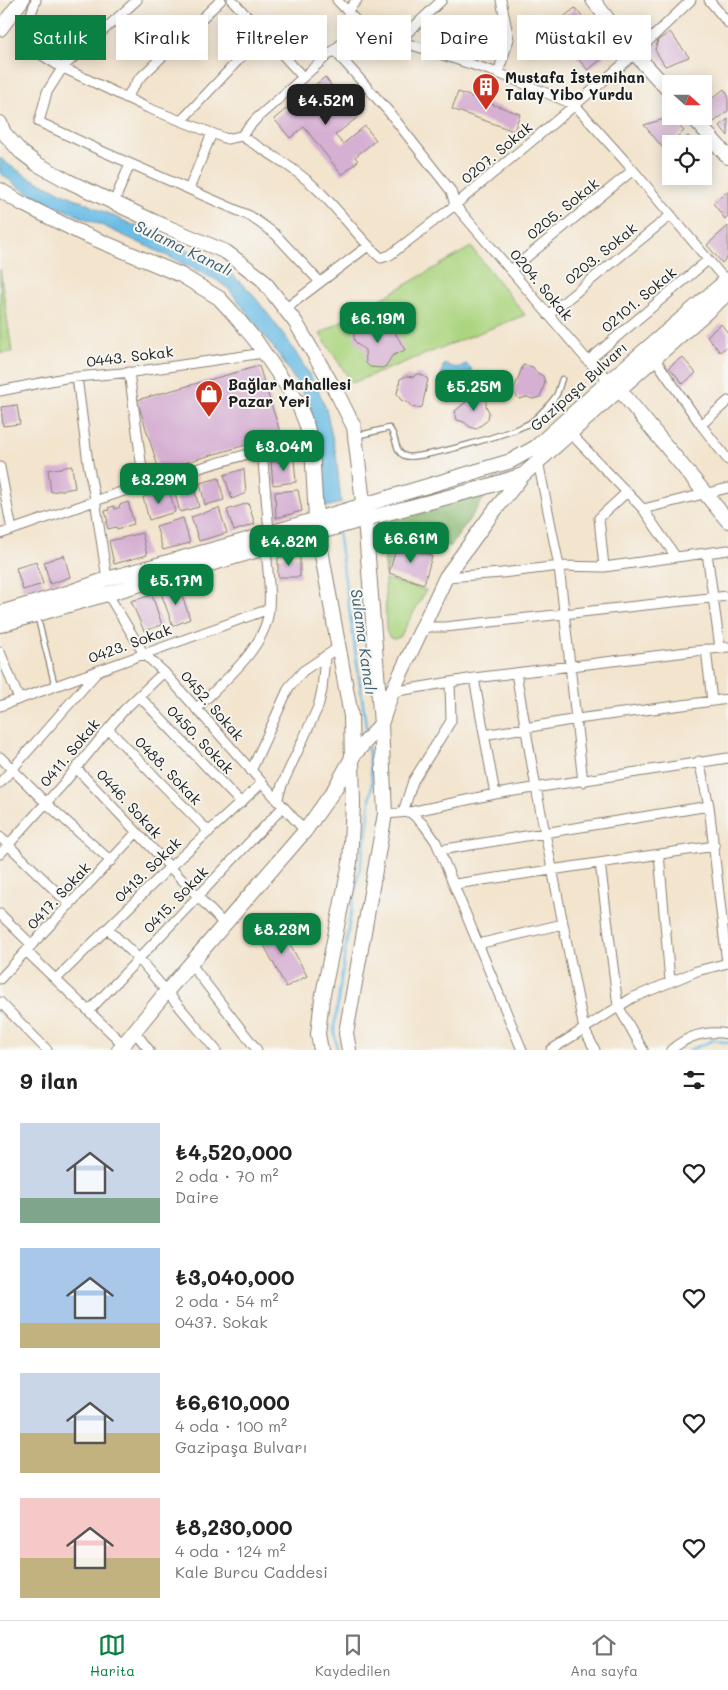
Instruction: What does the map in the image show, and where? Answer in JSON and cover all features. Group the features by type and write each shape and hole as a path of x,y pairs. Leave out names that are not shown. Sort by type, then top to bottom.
{"street":[{"path":"0,29 22,0"},
{"path":"36,0 28,22 29,35 34,50 63,67 126,98 227,139 240,136 257,118 337,47"},
{"path":"137,0 63,67 47,92 39,122 250,216 275,234 320,282"},
{"path":"126,98 139,79 221,0"},
{"path":"232,0 246,15"},
{"path":"337,0 351,15"},
{"path":"347,11 357,0"},
{"path":"411,30 442,0"},
{"path":"498,73 509,39 501,0"},
{"path":"593,0 603,15"},
{"name":"0207. Sokak","path":"651,39 691,0"},
{"path":"709,0 728,23"},
{"path":"411,45 498,73 575,106 633,170 727,284"},
{"name":"0204. Sokak","path":"334,50 389,112 451,191 455,205 588,361 615,384"},
{"path":"181,121 238,60"},
{"path":"287,60 303,78"},
{"name":"0207. Sokak","path":"368,246 381,258 390,256 455,205 628,60"},
{"path":"641,60 662,83"},
{"path":"0,123 4,133 21,152 37,164 155,222 226,252 262,279 296,323 339,397 354,427 360,516 381,724 385,814 346,1033 349,1050"},
{"path":"700,125 728,157"},
{"path":"189,189 212,133"},
{"path":"240,136 285,162 317,189 368,246 285,309"},
{"path":"114,202 130,164"},
{"name":"0205. Sokak","path":"511,270 633,170"},
{"path":"0,190 21,203 81,233 182,275 219,298 238,318 297,400 306,423 312,447 320,517 107,586 36,614 0,625"},
{"name":"0203. Sokak","path":"548,315 671,215"},
{"name":"02101. Sokak","path":"588,361 708,260"},
{"name":"Gazipaşa Bulvarı","path":"320,517 346,510 360,516 482,488 523,474 571,434 615,384 655,359 727,284"},
{"name":"Gazipaşa Bulvarı","path":"360,516 511,461 536,447 615,384 727,284"},
{"name":"0443. Sokak","path":"0,391 77,377 129,372 264,353"},
{"path":"655,359 701,426 728,460"},
{"path":"129,372 144,484"},
{"path":"77,377 107,586"},
{"path":"615,384 728,521"},
{"path":"701,426 728,401"},
{"path":"571,434 643,509 676,557"},
{"path":"0,534 95,499 279,445 312,447"},
{"path":"262,450 269,532"},
{"path":"538,461 559,566 583,782"},
{"path":"0,467 12,530"},
{"path":"0,914 56,979 89,1011 121,1047 305,831 334,790 353,756 381,724 392,692 446,578 523,474"},
{"path":"643,509 728,488"},
{"path":"604,567 599,518 627,492"},
{"path":"0,613 67,593 107,586 333,529 360,516"},
{"path":"318,533 351,716 354,804 350,863 322,999 318,1034 322,1050"},
{"path":"196,709 252,651 265,627 270,609 266,547"},
{"path":"446,578 559,566 604,567 728,550"},
{"path":"392,692 474,678 724,647 713,597 707,553"},
{"name":"0452. Sokak","path":"107,586 144,654 164,672 305,831"},
{"path":"423,627 445,627 728,596"},
{"name":"0423. Sokak","path":"0,706 270,609"},
{"path":"251,771 288,687 303,671 340,647"},
{"path":"706,649 712,701"},
{"path":"0,652 19,699"},
{"path":"280,804 282,785 318,707 322,690 324,656"},
{"path":"0,783 100,670"},
{"name":"0411. Sokak","path":"0,854 46,803 124,710 164,672"},
{"path":"516,673 536,788 584,1029 595,1050"},
{"path":"474,678 495,794"},
{"path":"407,812 414,781 450,721 450,682"},
{"name":"0450. Sokak","path":"138,696 241,803"},
{"path":"484,735 577,719 728,699"},
{"name":"0488. Sokak","path":"108,729 209,832"},
{"path":"0,757 46,803 111,861"},
{"path":"385,814 407,812 495,794 583,782 699,761 728,758"},
{"path":"551,1050 632,998 697,971 728,963 715,846 709,806 699,761"},
{"name":"0446. Sokak","path":"76,768 224,924"},
{"name":"0413. Sokak","path":"56,979 170,868 262,783"},
{"name":"0415. Sokak","path":"89,1011 198,897 280,804"},
{"path":"440,850 709,806"},
{"path":"407,812 424,824 440,850 522,1050"},
{"name":"0417. Sokak","path":"0,979 137,832"},
{"path":"0,837 70,905"},
{"path":"455,884 715,846"},
{"path":"659,854 670,981"},
{"path":"600,863 618,1006 643,1050"},
{"path":"478,944 563,924"},
{"path":"108,929 139,959 216,1050"},
{"path":"190,964 257,1050"},
{"path":"0,1002 47,1050"},
{"path":"135,1032 149,1050"},
{"path":"671,1050 680,1042 693,1036 720,1032 728,1034"}],"lane":[{"path":"355,436 389,428 394,432 400,454 407,458 423,456 502,435 531,423 557,396 562,379"},
{"path":"36,614 55,686"}],"green space":[{"path":"471,247 525,315 352,383 320,334"},
{"path":"0,269 12,352 0,353"},
{"path":"489,491 450,547 439,541 438,528 422,529 419,543 399,538 385,575 383,522"},
{"path":"385,579 426,590 400,637 394,639 389,637 386,630"}],"water":[{"path":"0,158 30,178 214,262 230,273 251,292 287,339 317,387 326,409 336,454 341,503 325,507 318,449 312,414 307,399 279,355 229,289 215,279 155,250 46,202 20,188 0,173"},
{"path":"446,364 456,367 466,364 471,368 472,374 469,378 458,383 450,381 441,377 443,366"}],"building":[{"path":"575,8 581,15 566,15"},
{"path":"670,32 689,57 665,66 655,50 658,40"},
{"path":"579,60 600,60 588,70"},
{"path":"325,77 337,93 317,110 325,120 346,102 358,117 335,135 343,144 365,126 376,140 355,157 358,161 342,175 304,127 290,138 274,119"},
{"path":"724,89 728,95 728,111 714,122 712,119 712,99"},
{"name":"Mustafa İstemihan Talay Yibo Yurdu","path":"458,92 520,114 514,131 452,109"},
{"path":"728,119 728,136 720,126"},
{"path":"662,120 662,125 678,125 684,131 679,135 662,135 662,147 644,125"},
{"path":"728,191 728,216 725,219 713,203"},
{"path":"728,226 728,257 722,263 707,245"},
{"path":"389,322 405,350 392,356 386,366 382,368 370,367 366,363 365,350 357,344 354,334 357,328 365,325 377,324 379,327"},
{"path":"721,324 728,333 728,346 720,352 707,336"},
{"path":"682,357 696,373 683,384 669,367"},
{"path":"523,365 533,367 536,372 543,376 545,383 540,397 519,399 513,392"},
{"name":"Bağlar Mahallesi Pazar Yeri","path":"259,366 281,435 159,470 137,400"},
{"path":"416,374 420,374 428,379 422,407 417,408 401,400 397,394 400,379 406,376 414,377"},
{"path":"477,393 486,400 489,412 488,420 476,429 457,420 455,411"},
{"path":"17,405 20,424 3,426 1,407"},
{"path":"294,459 296,482 273,485 271,462"},
{"path":"72,466 75,488 51,492 48,470"},
{"path":"244,469 246,493 232,499 224,475"},
{"path":"219,478 224,500 205,505 200,483"},
{"path":"193,484 199,507 180,512 174,489"},
{"path":"169,490 175,512 149,520 143,497"},
{"path":"298,490 302,511 276,518 275,492"},
{"path":"128,502 134,524 117,529 116,527 108,529 105,511 114,506 115,509 120,507 119,505"},
{"path":"248,503 255,524 234,531 227,510"},
{"path":"219,508 227,533 199,541 191,517"},
{"path":"183,518 190,543 163,550 156,526"},
{"path":"142,533 147,555 114,564 109,541"},
{"path":"397,545 432,556 424,584 389,573"},
{"path":"64,555 70,577 50,584 44,562"},
{"path":"278,557 300,557 300,577 278,577"},
{"path":"36,562 43,584 23,590 16,568"},
{"path":"179,587 190,619 173,626 161,593"},
{"path":"152,595 162,625 144,631 131,601"},
{"path":"279,923 307,976 286,987 258,934"}],"waterway":[{"name":"Sulama Kanalı","path":"338,532 367,732"},
{"name":"Sulama Kanalı","path":"337,1050 334,1029 350,918 367,832 372,781 368,747"},
{"path":"689,1050 714,1040 728,1043"}],"place":[{"name":"Mustafa İstemihan Talay Yibo Yurdu","path":"486,111"},
{"name":"Bağlar Mahallesi Pazar Yeri","path":"209,418"}]}
